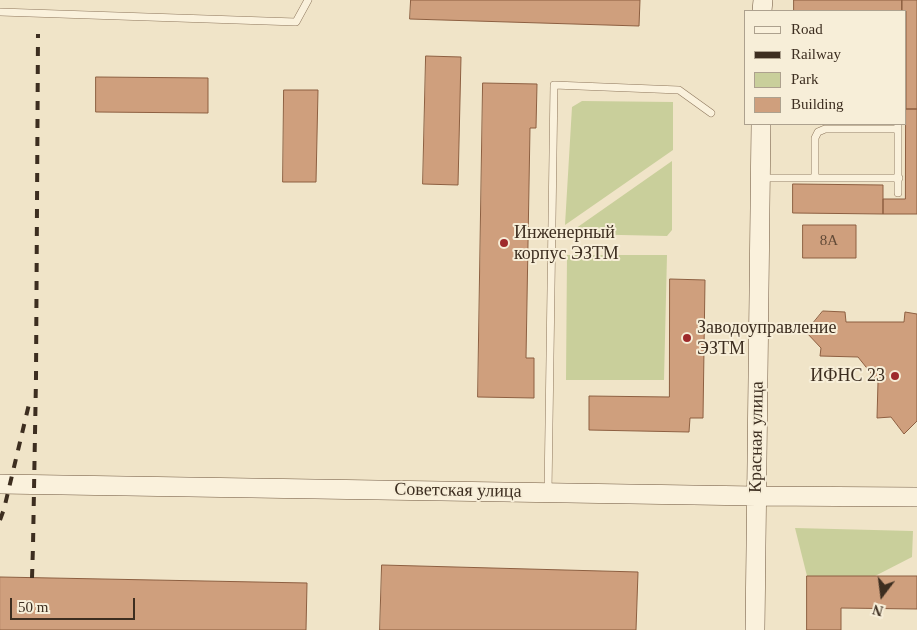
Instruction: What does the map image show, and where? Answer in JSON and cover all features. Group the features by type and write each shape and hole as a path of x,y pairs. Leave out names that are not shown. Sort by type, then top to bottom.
{"main road":[{"name":"Красная улица","path":"755,630 761,125"},
{"name":"Советская улица","path":"0,484 917,497"}],"lane":[{"path":"0,12 296,22 308,0"},
{"path":"548,492 554,85 679,90 711,113"},
{"path":"815,178 815,138 818,132 825,129 898,126 898,193"},
{"path":"760,178 898,178"}],"green space":[{"path":"582,101 673,102 673,150 565,225 572,107"},
{"path":"672,161 672,230 667,236 575,234 572,231"},
{"path":"567,255 667,255 664,380 566,380"},
{"path":"795,528 913,531 912,557 875,576 807,576"}],"building":[{"path":"411,0 640,0 639,26 410,19"},
{"path":"794,0 902,0 902,10 794,10"},
{"path":"902,0 917,0 917,109 907,109 907,10 902,10"},
{"path":"426,56 461,57 458,185 423,184"},
{"path":"96,77 208,78 208,113 96,112"},
{"name":"Инженерный корпус ЭЗТМ","path":"483,83 537,84 536,128 530,128 526,358 534,358 534,398 478,397"},
{"path":"284,90 318,90 316,182 283,182"},
{"path":"907,109 917,109 917,214 883,214 883,199 905,199"},
{"path":"793,184 883,185 883,214 793,213"},
{"path":"803,225 856,225 856,258 803,258"},
{"name":"Заводоуправление ЭЗТМ","path":"670,279 705,280 703,418 690,418 689,432 589,430 589,396 669,397"},
{"name":"ИФНС 23","path":"823,311 845,312 846,322 904,322 905,312 917,314 917,421 904,434 891,417 877,418 878,382 858,357 820,356 821,348 806,332"},
{"path":"382,565 638,572 636,630 380,630"},
{"path":"807,576 917,576 917,609 841,608 841,630 807,630"},
{"path":"0,577 307,583 306,630 0,630"}],"railway":[{"path":"32,578 36,378 38,34"},
{"path":"0,520 30,400"}],"place":[{"name":"Инженерный корпус ЭЗТМ","path":"504,243"},
{"name":"Заводоуправление ЭЗТМ","path":"687,338"},
{"name":"ИФНС 23","path":"895,376"}]}
